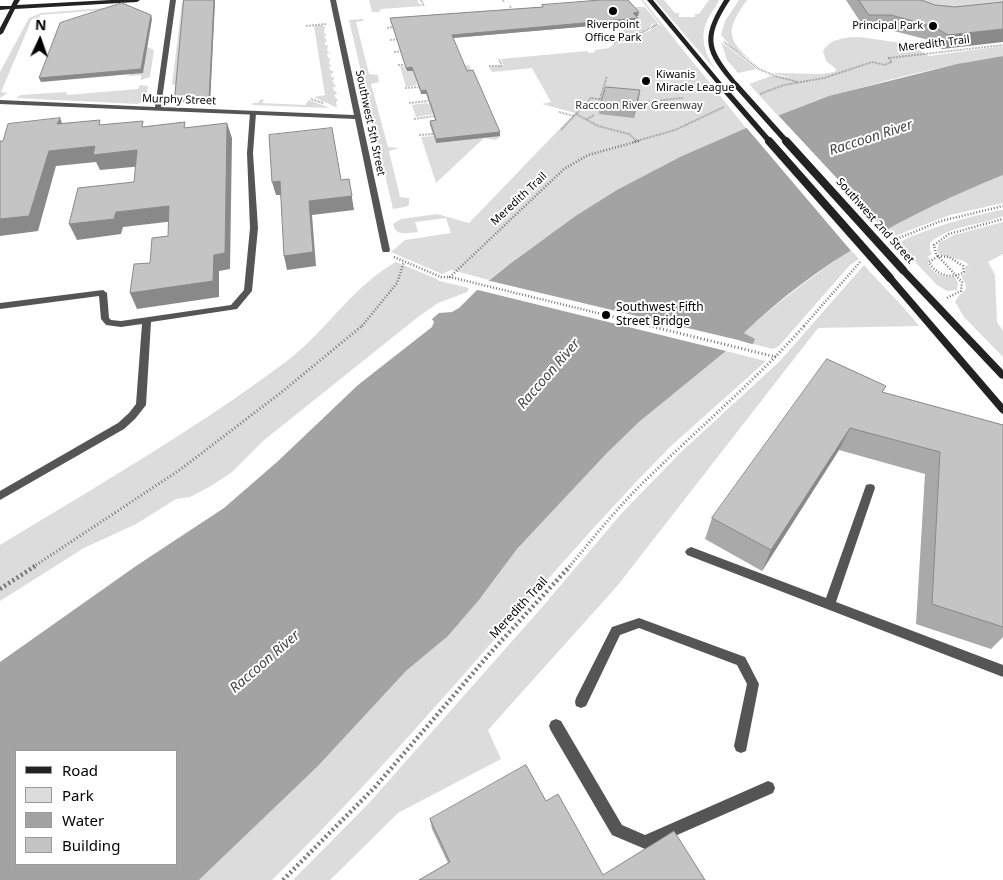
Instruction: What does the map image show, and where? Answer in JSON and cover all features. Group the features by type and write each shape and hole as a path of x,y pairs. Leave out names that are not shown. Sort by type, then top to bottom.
{"main road":[{"path":"0,33 16,0"},
{"path":"0,8 137,0"},
{"path":"650,0 724,89 1003,410"},
{"name":"Southwest 2nd Street","path":"727,0 712,25 710,42 716,59 736,85 1003,376"}],"street":[{"path":"158,109 173,0"},
{"name":"Southwest 5th Street","path":"333,0 386,250"},
{"name":"Murphy Street","path":"0,102 358,117"},
{"path":"0,306 103,293 105,319 109,323 121,324 234,307 248,291 254,228 250,153 253,113"},
{"path":"0,496 121,426 132,416 140,405 146,320"},
{"path":"829,605 870,488"},
{"path":"690,552 1003,671"},
{"path":"581,702 616,631 639,623 741,661 753,684 741,746"},
{"path":"556,726 617,830 646,842 768,788"}],"path":[{"path":"421,0 424,6"},
{"path":"306,26 326,24"},
{"path":"614,43 624,43 649,30 653,25 660,24"},
{"path":"386,28 393,28"},
{"path":"719,37 735,52 766,72 774,76 793,78 798,82"},
{"path":"390,40 401,39"},
{"name":"Meredith Trail","path":"758,94 798,82 824,78 872,62 888,64 891,62 889,58 1003,44"},
{"path":"394,52 405,51"},
{"path":"489,66 502,66 499,59"},
{"path":"398,65 404,64"},
{"path":"600,99 607,76"},
{"path":"405,88 418,87"},
{"path":"561,130 591,98 608,100"},
{"path":"633,102 645,103 661,99 683,98"},
{"path":"409,103 428,101"},
{"name":"Meredith Trail","path":"450,277 572,162 598,150 679,130 727,105"},
{"path":"559,112 575,115 598,126 629,134 638,141"},
{"path":"586,119 594,115"},
{"path":"414,119 434,116"},
{"path":"419,135 433,134"},
{"path":"894,240 941,221 1003,206"},
{"path":"947,298 962,289 962,282 934,252 934,245 945,236 1003,219"},
{"path":"386,250 388,254 404,262 441,277 450,277 777,357"},
{"path":"938,256 949,257 960,262 965,269 958,276 946,276 932,268 929,262 938,256"},
{"path":"0,589 180,468 283,391 367,322 397,283 404,262"},
{"name":"Meredith Trail","path":"283,880 375,787 648,477 777,357 861,262"}],"green space":[{"path":"369,0 419,0 417,2 423,6 381,9 379,12 372,12"},
{"name":"Raccoon River Greenway","path":"641,0 643,0 746,128 677,160 612,195 550,235 489,280 451,270 442,274 391,252 405,240 451,233 446,218 415,222 418,232 399,233 393,224 401,219 437,214 469,223 575,113 542,104 551,102 532,68 492,72 489,67 504,66 501,59 587,51 589,53 595,52 595,50 609,48 614,44 624,43 651,30 653,25 659,24 663,28"},
{"path":"655,0 664,0 675,13 679,13 679,17 695,17 695,14 699,14 709,0 719,0 710,15 704,31 706,52 717,72"},
{"path":"739,0 747,0 733,24 733,38 736,45 751,60 732,48 721,35 725,21"},
{"path":"900,0 1003,0 1003,15"},
{"path":"185,1 177,84 172,85 182,2"},
{"path":"631,7 645,7 658,23 652,24 646,30 629,39 615,43 625,33 619,25 638,15"},
{"path":"105,8 104,12 101,10 40,15 39,18 32,19 1,92 7,93 0,98 0,72 29,18 41,13"},
{"path":"363,19 363,21 356,22 369,74 378,75 379,82 371,84 388,147 399,148 389,151 400,197 409,198 409,205 405,207 393,209 349,20"},
{"path":"322,25 325,27 324,33 327,35 324,36 327,41 325,45 328,45 327,51 330,53 327,54 328,58 330,58 329,64 332,66 329,67 330,70 333,71 331,77 334,77 334,80 332,80 336,87 333,87 337,94 334,95 338,101 336,102 337,108 314,97 325,95 314,26"},
{"path":"860,37 901,43 929,56 1003,46 1003,56 889,80 833,96 778,116 749,84 771,76 792,77 772,74 778,73 821,74 835,72 836,69 826,61 823,51 830,43 839,39"},
{"path":"721,42 757,69 738,73 727,60"},
{"path":"147,47 154,50 150,77 141,80 141,75 129,76 129,74 142,72"},
{"path":"469,65 473,74 416,80 417,85 406,87 400,66 405,67 406,71"},
{"path":"140,85 148,86 146,101 137,104 16,98 21,95 66,92 67,95 138,89"},
{"path":"261,99 264,100 262,103 305,105 309,100 330,108 252,105 253,103 258,103"},
{"path":"427,103 433,114 416,117 412,105"},
{"path":"434,136 436,143 501,136 496,140 484,138 436,183 421,137"},
{"path":"1003,175 1003,203 950,215 892,237 885,230 954,195"},
{"path":"1003,210 1003,216 956,229 930,243 932,254 927,257 930,258 928,262 932,270 939,274 955,277 958,283 957,290 947,291 937,285 897,243 935,227"},
{"path":"1003,222 1003,254 988,262 995,275 997,322 1003,331 1003,357 964,317 955,302 966,289 961,276 966,273 965,266 969,265 964,261 940,255 937,251 939,243 954,235"},
{"path":"851,250 859,259 850,265 779,346 773,349 753,344 754,339 744,333 796,290"},
{"path":"396,262 439,281 469,288 467,292 438,303 418,317 263,441 232,472 190,497 176,499 136,524 84,548 0,601 0,545 146,456 253,386 301,349 367,283"},
{"path":"864,265 919,326 818,328 618,585 488,730 501,759 398,813 330,880 293,880 369,803 544,605 621,514 681,452 780,361"},
{"path":"726,351 765,362 671,446 637,481 412,733 320,832 272,880 199,880 318,766 406,671 448,636 479,600 517,549 607,453 639,422"}],"water":[{"name":"Raccoon River","path":"1003,56 1003,175 899,223 833,262 772,307 744,333 755,339 753,344 738,344 726,351 639,422 607,453 517,549 479,600 448,636 406,671 318,766 199,880 0,880 0,662 136,566 224,508 277,462 358,385 432,327 434,322 432,319 439,313 452,312 459,308 477,290 511,263 577,215 617,190 680,157 746,128 829,96 957,64"}],"pier":[{"path":"777,114 887,232 852,252 745,126"},
{"name":"Southwest Fifth Street Bridge","path":"486,280 755,345 753,347 739,347 730,352 474,289"}],"building":[{"path":"184,0 214,0 209,100 175,98"},
{"path":"601,0 628,0 639,12 633,13 638,18 452,35 467,71 473,70 500,132 436,139 430,121 436,120 426,90 421,91 412,67 406,68 390,18 543,7 542,5"},
{"path":"859,0 921,0 935,5 955,7 1003,2 1003,29 948,35 934,27 891,15 869,15"},
{"path":"122,3 151,15 141,69 39,78 60,23"},
{"path":"606,87 640,90 635,110 600,106"},
{"path":"60,118 57,124 100,120 99,125 143,121 142,127 185,122 184,128 227,123 225,253 214,255 213,281 130,293 134,264 150,263 152,238 168,236 169,206 116,212 114,219 69,224 78,188 134,182 137,150 93,155 95,146 49,151 29,216 0,219 0,141 3,141 8,124"},
{"path":"332,128 341,180 349,179 352,196 309,201 313,252 284,256 280,181 272,182 269,135"},
{"path":"827,359 886,386 882,392 1003,425 1003,627 932,604 940,452 850,428 771,550 712,518"},
{"path":"526,765 546,801 558,794 603,875 674,831 705,880 419,880 450,862 430,819"}],"place":[{"name":"Riverpoint Office Park","path":"613,11"},
{"name":"Principal Park","path":"933,26"},
{"name":"Kiwanis Miracle League","path":"646,81"},
{"name":"Southwest Fifth Street Bridge","path":"606,315"}]}
